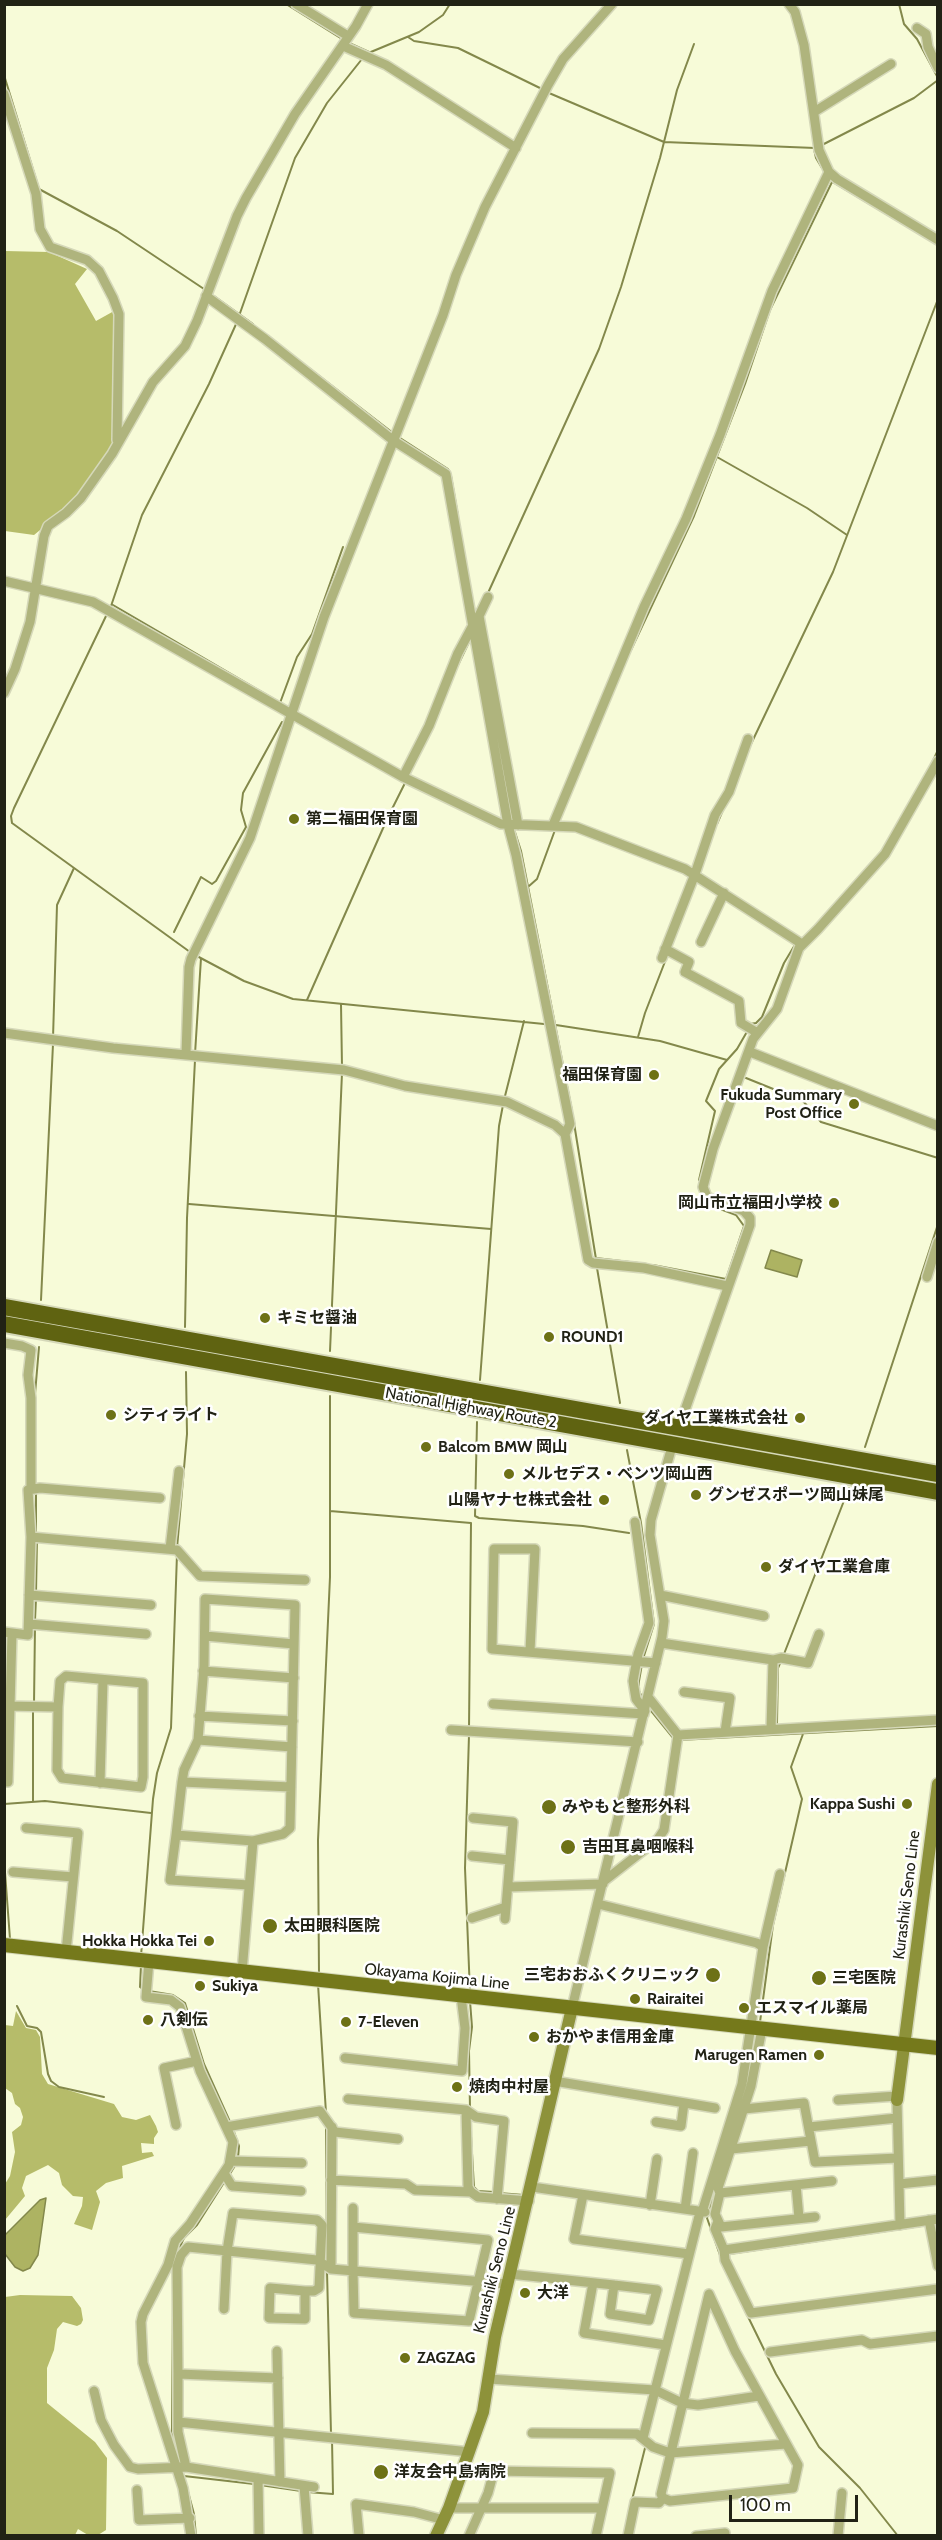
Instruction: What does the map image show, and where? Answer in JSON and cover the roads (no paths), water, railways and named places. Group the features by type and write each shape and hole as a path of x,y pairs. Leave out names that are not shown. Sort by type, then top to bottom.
{"highway":[{"name":"National Highway Route 2","path":"4,1307 938,1474"},
{"name":"National Highway Route 2","path":"11,1325 938,1492"}],"main road":[{"name":"Kurashiki Seno Line","path":"897,2098 938,1784"},
{"name":"Okayama Kojima Line","path":"4,1945 938,2048"},
{"name":"Kurashiki Seno Line","path":"436,2535 470,2452 483,2412 506,2281 525,2201 532,2187 554,2081 573,2008"}],"street":[{"path":"296,4 365,55 516,148"},
{"path":"4,693 15,669 30,622 48,526 81,498 112,454 153,382 185,346 246,198 295,114 346,41 368,4"},
{"path":"192,1055 189,967 250,838 324,617 368,502 396,437 456,275 485,207 545,90 563,59 612,4"},
{"path":"789,4 795,12 804,45 819,147 830,172 938,240"},
{"path":"917,28 926,34 928,47 938,68"},
{"path":"814,112 891,64"},
{"path":"4,94 36,194 40,229 50,247 87,260 99,271 114,298 119,314 117,442"},
{"path":"553,825 644,607 687,519 720,435 768,299 830,172"},
{"path":"207,293 238,319 446,474 472,625 513,825"},
{"path":"4,581 79,597 109,610 404,777 501,824 576,827 698,876 799,942"},
{"path":"479,616 489,597"},
{"path":"477,599 516,855 570,1124 565,1134 586,1257 594,1263 644,1268 727,1287"},
{"path":"404,777 429,726 458,653 472,625"},
{"path":"748,739 729,792 715,815 698,876 666,952 689,962 685,972 739,1001 741,1023 751,1029"},
{"path":"573,2008 661,1643 664,1621 654,1598 641,1526 654,1506 678,1428 750,1225 750,1218 744,1211 707,1197 703,1187 713,1149 750,1052 751,1029 777,1009 799,942 818,929 885,854 936,768"},
{"path":"701,942 724,893"},
{"path":"4,1033 113,1048 342,1070 405,1086 504,1101 555,1125 565,1134"},
{"path":"750,1052 938,1126"},
{"path":"927,1277 938,1242"},
{"path":"11,1325 10,1344 31,1350 28,1375 34,1489"},
{"path":"171,1550 179,1471"},
{"path":"4,1782 8,1782 8,1633 28,1635 33,1624 35,1538 28,1490 159,1498"},
{"path":"641,1526 654,1598 641,1660 633,1681 636,1699 678,1738"},
{"path":"35,1538 177,1550 200,1576 305,1580"},
{"path":"530,1651 536,1549 494,1549 492,1648 656,1663"},
{"path":"34,1595 151,1605"},
{"path":"654,1598 764,1616"},
{"path":"176,1835 253,1841 283,1834 291,1828 295,1605 205,1599 205,1636 198,1740 184,1770 170,1880 249,1885"},
{"path":"33,1624 146,1634"},
{"path":"661,1643 808,1663 819,1634"},
{"path":"205,1636 294,1644"},
{"path":"771,1730 773,1660"},
{"path":"203,1671 294,1678"},
{"path":"66,1676 143,1683 143,1777 141,1787 62,1778 57,1770 58,1707 60,1681 66,1676"},
{"path":"100,1782 103,1680"},
{"path":"684,1692 730,1698 724,1732"},
{"path":"494,1704 646,1706"},
{"path":"7,1706 58,1707"},
{"path":"199,1716 293,1721"},
{"path":"678,1738 724,1732 938,1720"},
{"path":"452,1730 638,1742"},
{"path":"507,1887 603,1883 658,1839 664,1830 678,1738"},
{"path":"198,1740 292,1747"},
{"path":"182,1782 291,1788"},
{"path":"472,1818 513,1822 505,1919"},
{"path":"26,1828 78,1833 66,1952"},
{"path":"242,1972 253,1841"},
{"path":"472,1856 510,1860"},
{"path":"13,1872 74,1876"},
{"path":"645,2440 689,2254 720,2193 718,2188 751,2086 763,1947 780,1874"},
{"path":"598,1904 757,1943 763,1947"},
{"path":"472,1918 506,1907"},
{"path":"143,1961 146,1997 171,2000 180,2007 197,2061 230,2126 235,2161 226,2177 175,2241 168,2265 141,2322 143,2363 181,2466"},
{"path":"345,2058 462,2071 467,1997"},
{"path":"757,2028 708,2214 752,2313 938,2289"},
{"path":"176,2125 164,2068 197,2061"},
{"path":"554,2081 715,2108"},
{"path":"838,2100 897,2098 900,2225"},
{"path":"348,2099 469,2112 504,2121 497,2195"},
{"path":"656,2122 681,2126 684,2103"},
{"path":"744,2109 804,2103 815,2162 898,2158"},
{"path":"230,2126 320,2111 334,2132 398,2139"},
{"path":"469,2112 468,2187 471,2192 478,2197 497,2195 525,2201"},
{"path":"809,2127 897,2118"},
{"path":"305,2291 305,2319 269,2318 270,2288 314,2291 319,2288 327,2267 331,2126"},
{"path":"731,2149 811,2141"},
{"path":"685,2210 693,2153"},
{"path":"650,2205 657,2160"},
{"path":"235,2161 302,2163"},
{"path":"226,2177 232,2186 301,2191"},
{"path":"331,2180 406,2184 415,2190 471,2192"},
{"path":"899,2184 938,2180"},
{"path":"720,2193 832,2181"},
{"path":"796,2185 799,2218"},
{"path":"532,2187 708,2214 721,2228 815,2217"},
{"path":"583,2195 574,2239 689,2254"},
{"path":"353,2208 353,2227 353,2270 354,2313 469,2321 488,2240 353,2227"},
{"path":"224,2309 227,2251 232,2213 317,2220 322,2225 327,2267"},
{"path":"724,2253 932,2222 938,2266"},
{"path":"191,2535 181,2466 178,2422 178,2262 188,2247 317,2260 327,2267 353,2270 480,2281 593,2283 614,2285 657,2290 649,2320 610,2314 614,2285"},
{"path":"593,2283 584,2333 666,2345"},
{"path":"709,2294 759,2396 798,2465 793,2488 670,2502 663,2498 661,2494 670,2453 709,2294"},
{"path":"770,2352 862,2340 870,2344 938,2336"},
{"path":"278,2351 280,2482"},
{"path":"178,2374 278,2378"},
{"path":"489,2379 657,2391 682,2403 698,2405 759,2396"},
{"path":"94,2391 102,2420 114,2445 130,2467 138,2469 181,2466 258,2483 280,2482 307,2489 308,2535"},
{"path":"178,2422 470,2452"},
{"path":"532,2433 637,2434 653,2447 670,2453 786,2444"},
{"path":"469,2535 482,2508 494,2472 610,2472 596,2535"},
{"path":"258,2483 259,2535"},
{"path":"137,2490 139,2520 190,2518"},
{"path":"838,2535 842,2493"},
{"path":"628,2535 635,2502 659,2503 663,2498"},
{"path":"359,2535 356,2504 443,2516 482,2508 602,2508"},
{"path":"696,2535 725,2533 725,2535"}],"waterway":[{"path":"286,4 342,39"},
{"path":"366,54 419,32 443,15 450,4"},
{"path":"899,4 904,24 917,39 938,78"},
{"path":"408,37 414,41 458,48 544,90"},
{"path":"347,42 369,52"},
{"path":"488,593 599,349 621,287 660,158 677,90 694,44"},
{"path":"239,316 295,158 327,103 362,59"},
{"path":"4,75 39,189 117,231 207,291"},
{"path":"820,146 914,98 938,80"},
{"path":"549,93 664,142 815,148"},
{"path":"814,149 822,168"},
{"path":"831,181 938,245"},
{"path":"631,650 694,516 745,384 770,310 832,182"},
{"path":"214,296 253,324"},
{"path":"751,744 833,572 938,299"},
{"path":"110,609 142,515 209,384 237,322"},
{"path":"309,368 393,433"},
{"path":"397,436 448,469 458,516"},
{"path":"717,457 807,508 847,535"},
{"path":"280,703 297,657 312,634 343,547"},
{"path":"113,605 286,706"},
{"path":"107,614 14,808 11,816 12,823 190,952"},
{"path":"458,665 470,640"},
{"path":"174,932 201,877 212,884 216,881 246,827 241,810 243,793 282,722"},
{"path":"930,767 938,750"},
{"path":"500,752 512,820"},
{"path":"307,1000 405,783"},
{"path":"717,824 723,810"},
{"path":"514,829 521,851 572,1111"},
{"path":"529,886 537,879 555,830"},
{"path":"699,875 705,858"},
{"path":"53,1038 57,905 74,868"},
{"path":"750,1024 756,1023 762,1017 784,963 796,943"},
{"path":"195,955 244,981 293,999 544,1024"},
{"path":"195,1054 201,958"},
{"path":"638,1037 666,959"},
{"path":"341,1004 342,1067"},
{"path":"504,1100 524,1021"},
{"path":"556,1025 660,1041 727,1060"},
{"path":"699,1180 715,1111 706,1101 719,1069 737,1049 748,1030"},
{"path":"41,1300 53,1044"},
{"path":"185,1327 187,1218 195,1060"},
{"path":"330,1351 342,1073"},
{"path":"746,1078 803,1101 821,1122 938,1158"},
{"path":"480,1380 499,1126 503,1105"},
{"path":"574,1123 596,1259"},
{"path":"653,1265 726,1279 744,1226 736,1215 707,1204 699,1197"},
{"path":"189,1204 491,1229"},
{"path":"865,1447 938,1224"},
{"path":"596,1258 647,1264"},
{"path":"597,1268 620,1403"},
{"path":"36,1485 35,1394 39,1347"},
{"path":"177,1548 187,1434 186,1372"},
{"path":"319,1975 318,1840 330,1577 330,1396"},
{"path":"477,1422 475,1516 583,1526 629,1533"},
{"path":"627,1450 641,1523 654,1624 643,1659"},
{"path":"784,1654 849,1488"},
{"path":"36,1491 36,1533"},
{"path":"330,1511 471,1523 469,1729"},
{"path":"36,1593 37,1539"},
{"path":"141,1956 153,1799 157,1773 171,1728 177,1554"},
{"path":"35,1620 36,1599"},
{"path":"34,1704 35,1626"},
{"path":"777,1723 778,1668 781,1661"},
{"path":"642,1664 639,1691 643,1699"},
{"path":"648,1707 674,1739"},
{"path":"33,1710 33,1802"},
{"path":"680,1740 938,1726"},
{"path":"760,2022 773,1925 802,1799 791,1767 803,1734"},
{"path":"469,1735 465,1868 470,1993"},
{"path":"4,1804 45,1801 151,1813"},
{"path":"4,1859 10,1939"},
{"path":"141,1965 140,1987 144,1990"},
{"path":"318,1984 326,2113"},
{"path":"149,1991 173,1995 185,2003 204,2064 231,2124"},
{"path":"470,2001 472,2027 469,2051 470,2109"},
{"path":"17,2006 27,2026 37,2028 41,2032 51,2081 59,2087 104,2097"},
{"path":"326,2124 327,2260"},
{"path":"233,2129 239,2146 238,2158"},
{"path":"471,2136 474,2187 478,2191 494,2192"},
{"path":"228,2177 236,2164"},
{"path":"177,2253 184,2238 197,2225 225,2181"},
{"path":"715,2187 707,2218 721,2258"},
{"path":"499,2193 524,2195"},
{"path":"729,2254 928,2225"},
{"path":"327,2271 331,2434"},
{"path":"734,2288 776,2374 819,2447 860,2488 898,2536"},
{"path":"173,2301 172,2432 181,2465"},
{"path":"490,2333 493,2318"},
{"path":"307,2492 333,2494 332,2439"},
{"path":"632,2500 646,2444"},
{"path":"184,2476 254,2484"},
{"path":"260,2485 301,2491"},
{"path":"187,2488 194,2514 196,2536"}],"place":[{"name":"第二福田保育園","path":"294,819"},
{"name":"福田保育園","path":"654,1075"},
{"name":"Fukuda Summary Post Office","path":"854,1104"},
{"name":"岡山市立福田小学校","path":"834,1203"},
{"name":"キミセ醤油","path":"265,1318"},
{"name":"ROUND1","path":"549,1337"},
{"name":"シティライト","path":"111,1415"},
{"name":"ダイヤ工業株式会社","path":"800,1418"},
{"name":"Balcom BMW 岡山","path":"426,1447"},
{"name":"メルセデス・ベンツ岡山西","path":"509,1474"},
{"name":"グンゼスポーツ岡山妹尾","path":"696,1495"},
{"name":"山陽ヤナセ株式会社","path":"604,1500"},
{"name":"ダイヤ工業倉庫","path":"766,1567"},
{"name":"Kappa Sushi","path":"907,1804"},
{"name":"みやもと整形外科","path":"549,1807"},
{"name":"吉田耳鼻咽喉科","path":"568,1847"},
{"name":"太田眼科医院","path":"270,1926"},
{"name":"Hokka Hokka Tei","path":"209,1941"},
{"name":"三宅おおふくクリニック","path":"713,1975"},
{"name":"三宅医院","path":"819,1978"},
{"name":"Sukiya","path":"200,1986"},
{"name":"Rairaitei","path":"635,1999"},
{"name":"エスマイル薬局","path":"744,2008"},
{"name":"八剣伝","path":"148,2020"},
{"name":"7-Eleven","path":"346,2022"},
{"name":"おかやま信用金庫","path":"534,2037"},
{"name":"Marugen Ramen","path":"819,2055"},
{"name":"焼肉中村屋","path":"457,2087"},
{"name":"大洋","path":"525,2293"},
{"name":"ZAGZAG","path":"405,2358"},
{"name":"洋友会中島病院","path":"381,2472"}]}
